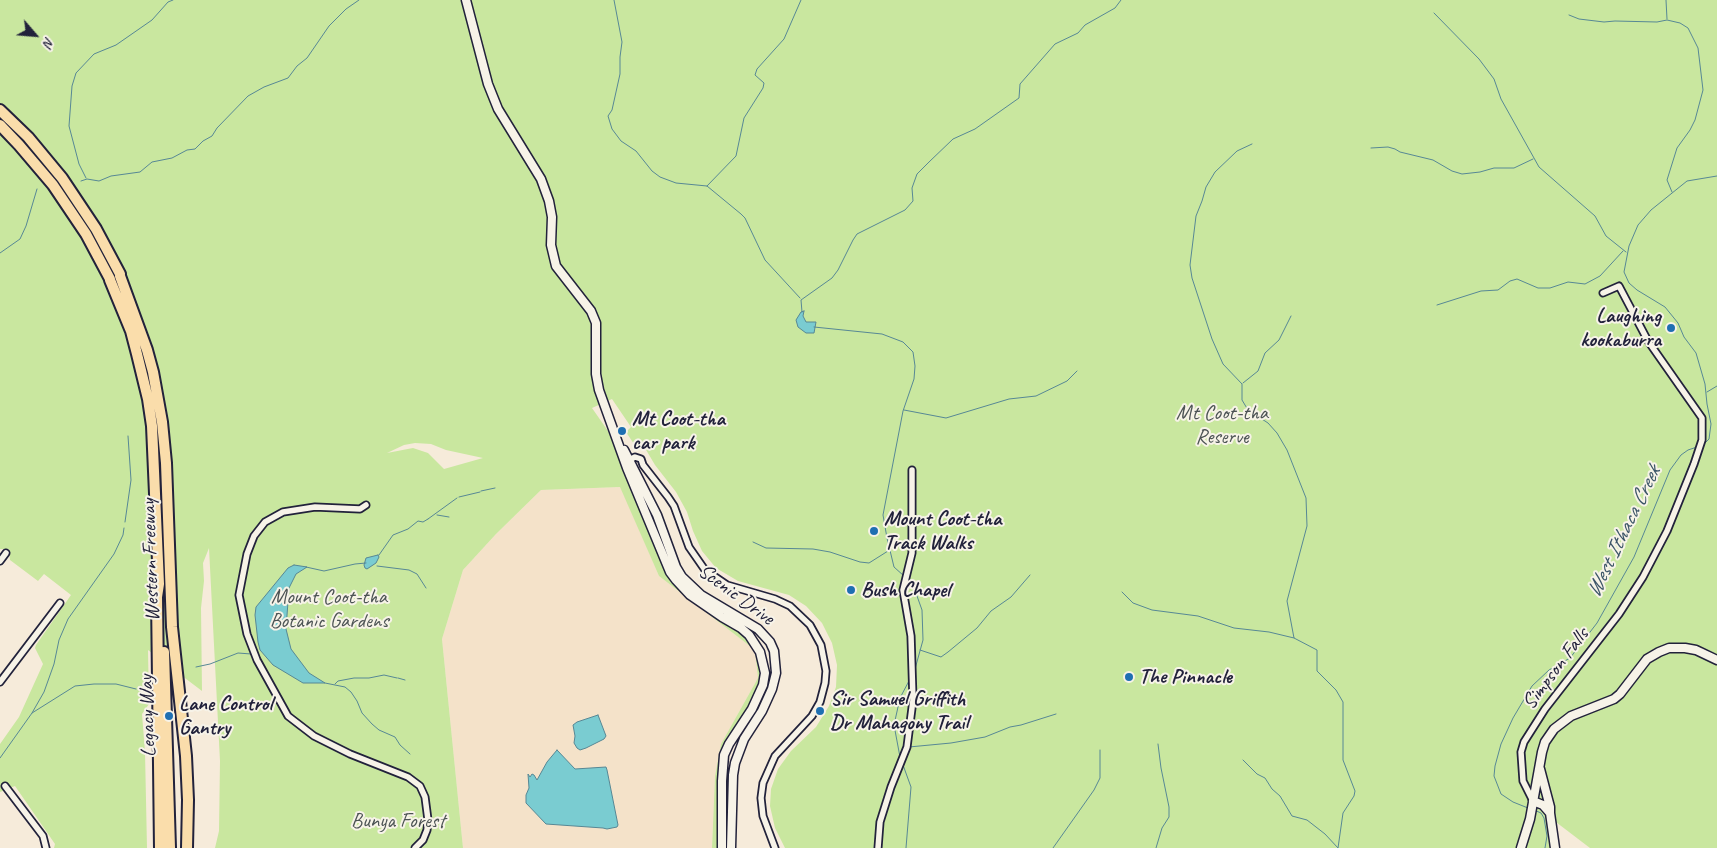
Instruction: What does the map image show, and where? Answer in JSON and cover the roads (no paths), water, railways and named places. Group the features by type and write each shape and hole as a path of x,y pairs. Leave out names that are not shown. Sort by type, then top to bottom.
{"highway":[{"name":"Western Freeway","path":"0,110 28,137 62,178 96,229 147,350 160,406 165,456 172,617 186,764 188,800 187,848"},
{"name":"Western Freeway","path":"0,125 20,144 53,185 115,277 148,399 152,426 159,584 157,597 160,848"},
{"name":"Legacy Way","path":"159,584 162,593 170,848"},
{"name":"Legacy Way","path":"176,674 172,683 177,848"}],"main road":[{"path":"466,0 488,84 498,109 541,179 549,201 552,217 551,245 556,266 591,311 596,324 596,374 599,390 612,428"},
{"name":"Scenic Drive","path":"612,428 657,515 676,567 682,577 701,595 758,629 770,642 774,651 776,673 772,689 762,711 740,746 732,775 731,848"},
{"name":"Scenic Drive","path":"612,428 626,468 670,572 701,603 742,628 760,652 764,663 764,679 760,691 752,709 728,744 724,755 722,848"},
{"path":"626,468 629,460"},
{"path":"1521,848 1527,834 1545,742 1554,729 1571,716 1614,699 1624,690 1640,667 1652,655 1668,648 1696,650 1717,660"},
{"path":"1539,768 1550,807 1555,848"},
{"path":"1532,807 1543,805 1550,813"}],"street":[{"name":"Simpson Falls","path":"1532,807 1523,781 1521,752 1524,742 1549,703 1619,614 1643,577 1667,531 1702,440 1702,418 1648,341 1619,286 1604,293"},
{"path":"629,460 635,457 639,458 674,506 689,547 705,570 727,585 775,598 790,606 810,625 821,645 826,671 820,702 812,716 775,756 763,783 761,798 763,816 775,848"},
{"path":"878,848 880,822 891,787 904,758 913,700 911,636 903,590 912,553 912,470"},
{"path":"366,505 360,509 316,507 283,512 265,522 254,536 247,554 239,595 247,634 257,660 288,716 314,736 350,754 408,777 420,786 425,797 428,820 423,840 415,848"},
{"path":"0,561 6,553"},
{"path":"0,682 60,603"},
{"path":"5,786 43,836 46,845"}],"water":[{"path":"804,311 803,316 806,322 816,322 814,333 806,333 798,327 796,320 801,312"},
{"path":"378,555 376,563 367,569 365,568 366,558"},
{"path":"294,565 307,567 296,574 289,588 286,629 291,649 309,673 325,683 303,683 273,665 260,650 255,615 256,607 288,568"},
{"path":"598,715 606,736 604,739 580,750 574,743 573,725"},
{"path":"557,750 575,769 606,767 617,827 607,829 546,824 526,803 526,795 529,788 528,774 530,777 532,774 534,775 537,780 547,762"}],"waterway":[{"path":"86,178 79,164 69,126 72,86 76,73 94,54 116,45 152,20 168,2 173,0"},
{"path":"81,181 87,179 99,181 111,176 140,172 152,162 172,158 187,150 195,149 212,136 217,128 248,96 264,87 288,78 297,66 307,58 329,26 346,9 359,0"},
{"path":"614,0 622,42 620,74 612,110 608,116 612,129 621,141 636,151 652,171 660,177 676,183 707,186 741,214 745,218 765,260 800,298"},
{"path":"707,186 736,156 744,118 763,88 764,83 755,75 757,69 784,39 801,0"},
{"path":"802,312 801,300 832,278 857,234 905,210 913,201 912,188 917,174 929,162 953,139 975,129 1019,98 1020,84 1055,44 1078,33 1085,25 1115,8 1121,0"},
{"path":"1666,0 1667,19"},
{"path":"1434,13 1479,59 1494,79 1501,99 1539,167 1595,216 1606,236 1626,252"},
{"path":"1569,15 1579,19 1604,22 1657,22 1667,20 1680,23 1688,28 1698,48 1703,90 1695,120 1677,148 1667,180 1672,192"},
{"path":"1252,144 1237,151 1215,172 1206,187 1196,216 1190,265 1192,278 1212,339 1223,364 1242,384 1242,400 1248,410 1268,423 1277,433 1287,450 1306,498 1307,526 1287,601 1294,638 1317,650 1317,671 1336,690 1343,702 1343,760 1355,791 1354,796 1343,813 1338,848"},
{"path":"1371,148 1388,147 1433,160 1452,171 1462,174 1494,168 1514,168 1533,159"},
{"name":"West Ithaca Creek","path":"1704,444 1709,439 1711,424 1705,384 1696,353 1684,337 1678,323 1665,307 1637,290 1629,283 1624,272 1629,246 1638,225 1651,210 1687,181 1717,176"},
{"path":"0,253 20,239 37,189"},
{"path":"1437,305 1481,291 1498,290 1510,281 1517,279 1538,288 1550,288 1568,282 1585,284 1600,276 1623,251"},
{"path":"1243,383 1258,371 1265,353 1279,340 1291,316"},
{"path":"814,327 882,334 903,342 913,352 914,379 903,411 883,515 894,567 904,576"},
{"path":"904,410 946,418 1009,399 1036,396 1067,381 1077,371"},
{"path":"1707,392 1717,386"},
{"path":"125,522 131,480 128,436"},
{"name":"West Ithaca Creek","path":"1528,808 1513,802 1501,794 1494,776 1501,744 1513,718 1532,686 1549,670 1570,658 1597,623 1634,557 1670,470 1681,455 1697,447"},
{"path":"481,491 495,488"},
{"path":"459,497 480,492"},
{"path":"428,519 457,498"},
{"path":"437,515 449,517"},
{"path":"379,555 393,535 408,529 418,521 423,522 428,519"},
{"path":"32,713 44,692 54,664 59,640 68,619 114,554 123,535 124,528"},
{"path":"753,542 766,548 813,549 830,552 869,563 888,551"},
{"path":"306,567 324,571 366,563"},
{"path":"377,566 409,570 417,574 426,588"},
{"path":"920,650 941,657 977,628 991,611 1011,597 1030,575"},
{"path":"909,580 912,582 922,610 923,640 915,669"},
{"path":"1122,592 1133,603 1152,610 1198,616 1234,628 1269,632 1294,638"},
{"path":"196,667 210,664 238,653 251,654"},
{"path":"335,684 338,681 354,678 384,675 397,678"},
{"path":"398,678 405,680"},
{"path":"900,757 894,725 900,698 910,679"},
{"path":"325,683 345,687 351,692 362,713 372,724 379,730 395,737 400,745 410,754"},
{"path":"0,758 32,713 75,686 116,684 136,689"},
{"path":"909,747 951,743 985,737 1010,727 1056,714"},
{"path":"1156,848 1162,828 1169,817 1158,744"},
{"path":"1053,848 1094,790 1100,778 1100,750"},
{"path":"1243,760 1257,774 1265,778 1272,789 1280,796 1292,816 1307,820 1325,834 1338,848"},
{"path":"903,765 911,787 906,848"},
{"name":"West Ithaca Creek","path":"1534,810 1541,813 1544,818 1547,836 1545,848"}],"place":[{"name":"Laughing kookaburra","path":"1671,328"},
{"name":"Mt Coot-tha car park","path":"622,431"},
{"name":"Mount Coot-tha Track Walks","path":"874,531"},
{"name":"Bush Chapel","path":"851,590"},
{"name":"The Pinnacle","path":"1129,677"},
{"name":"Sir Samuel Griffith Dr Mahagony Trail","path":"820,711"},
{"name":"Lane Control Gantry","path":"169,716"}],"park label":[{"name":"Mt Coot-tha Reserve","path":"1222,425"},
{"name":"Mount Coot-tha Botanic Gardens","path":"329,609"},
{"name":"Bunya Forest","path":"398,821"}]}
